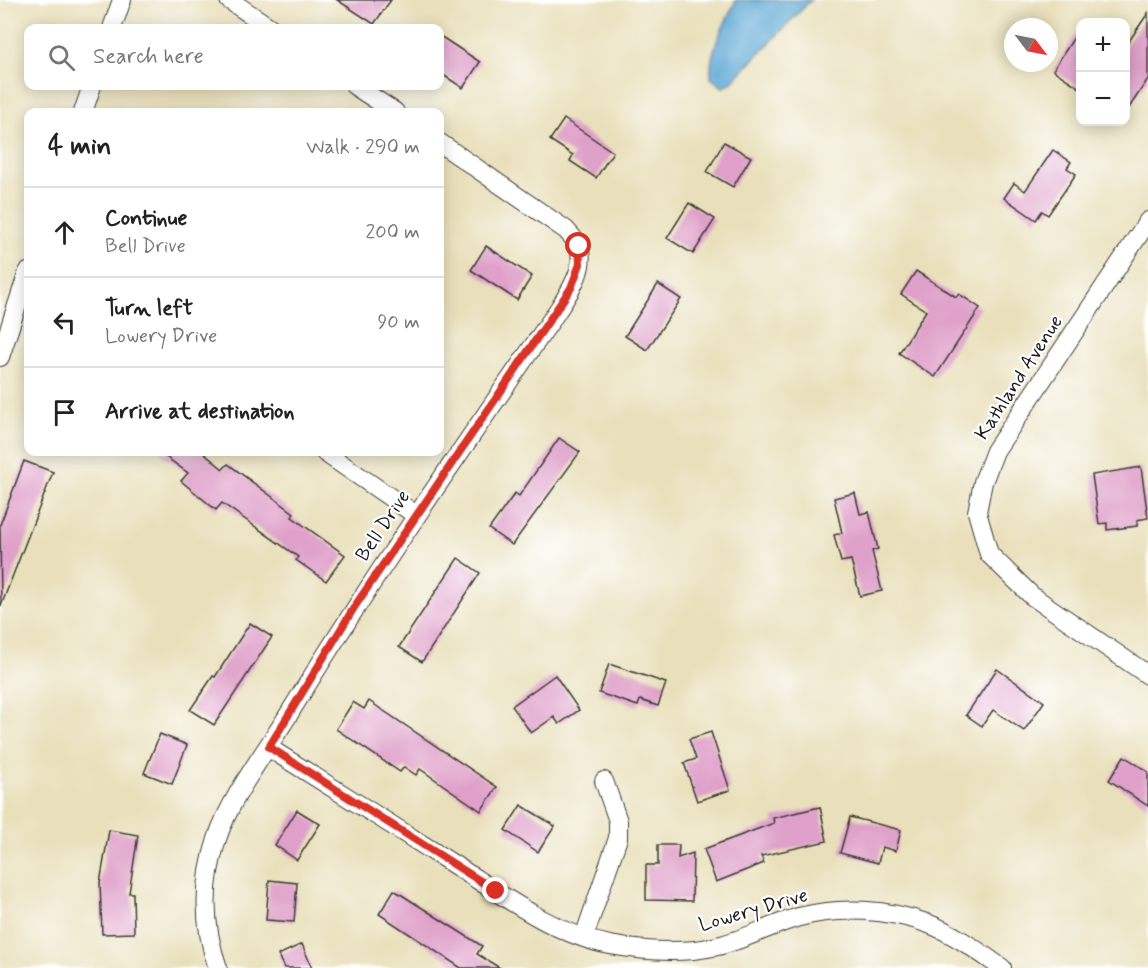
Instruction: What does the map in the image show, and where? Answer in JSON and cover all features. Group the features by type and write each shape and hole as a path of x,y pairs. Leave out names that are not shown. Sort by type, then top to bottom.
{"street":[{"path":"113,24 122,0"},
{"path":"229,0 265,24"},
{"path":"85,108 91,90"},
{"path":"361,90 389,108"},
{"name":"Bell Drive","path":"218,968 207,924 206,893 210,865 218,837 237,798 355,606 552,319 571,288 580,264 579,246 566,230 444,146"},
{"name":"Kathland Avenue","path":"1148,221 995,451 983,482 977,512 989,554 1032,596 1148,675"},
{"path":"0,357 24,284"},
{"path":"330,456 416,515"},
{"name":"Lowery Drive","path":"269,747 496,891 556,925 584,937 638,950 679,951 714,947 800,917 869,910 901,915 930,924 960,940 1002,968"},
{"path":"584,937 618,838 618,822 604,782"}],"water":[{"path":"736,0 811,0 731,83 723,87 711,78 712,58 718,38"}],"building":[{"path":"337,0 391,0 374,24"},
{"path":"1148,13 1148,79 1130,106 1130,72 1130,40"},
{"path":"1076,34 1076,85 1056,72 1058,72 1058,62"},
{"path":"444,39 480,62 463,88 444,76"},
{"path":"564,119 613,152 596,178 570,161 573,155 550,140"},
{"path":"724,142 751,157 733,187 707,172"},
{"path":"1053,150 1071,162 1067,168 1076,174 1048,215 1042,211 1036,220 1004,198 1014,183 1025,191"},
{"path":"689,203 715,219 693,254 667,238"},
{"path":"486,246 532,276 517,300 471,270"},
{"path":"916,271 956,297 959,294 980,308 935,377 899,353 926,311 901,294"},
{"path":"658,284 681,299 647,350 625,336"},
{"path":"559,438 580,452 512,545 489,529 515,493 519,496"},
{"path":"165,456 207,456 223,469 228,464 294,513 292,517 345,555 326,581 296,560 298,557 222,503 216,510 181,481 188,473"},
{"path":"24,461 53,472 1,606 0,525"},
{"path":"1141,467 1148,518 1137,520 1137,526 1107,530 1107,523 1099,524 1092,475"},
{"path":"855,493 860,514 869,512 878,549 872,551 882,591 860,596 851,560 841,562 834,535 842,533 834,498"},
{"path":"458,558 480,573 422,662 399,647"},
{"path":"250,623 272,637 214,725 190,710 213,676 215,677"},
{"path":"609,664 666,683 658,706 640,700 638,706 599,693"},
{"path":"997,669 1044,702 1024,731 993,710 982,726 966,715"},
{"path":"555,675 579,710 559,724 554,717 531,733 512,706"},
{"path":"369,701 497,787 481,811 420,769 416,775 404,767 400,772 336,729 353,702 364,709"},
{"path":"711,732 730,790 697,801 684,763 696,759 689,739"},
{"path":"160,734 187,745 172,784 144,773"},
{"path":"1124,756 1148,772 1148,806 1109,780"},
{"path":"521,805 555,826 538,852 505,830"},
{"path":"820,807 827,841 761,856 764,863 716,882 704,849 774,823 773,818"},
{"path":"297,810 320,824 297,860 275,845"},
{"path":"850,817 901,830 896,851 882,847 878,863 840,853"},
{"path":"109,830 138,835 129,893 133,893 134,933 102,934 100,883"},
{"path":"658,845 679,845 678,858 693,853 692,901 646,900 646,865 658,865"},
{"path":"269,880 297,883 294,922 266,920"},
{"path":"394,890 482,946 477,954 500,968 461,968 379,914"},
{"path":"302,944 312,968 284,968 278,955"}],"route":[{"path":"496,891 269,747 355,606 552,319 571,288 580,264 579,246"}]}
